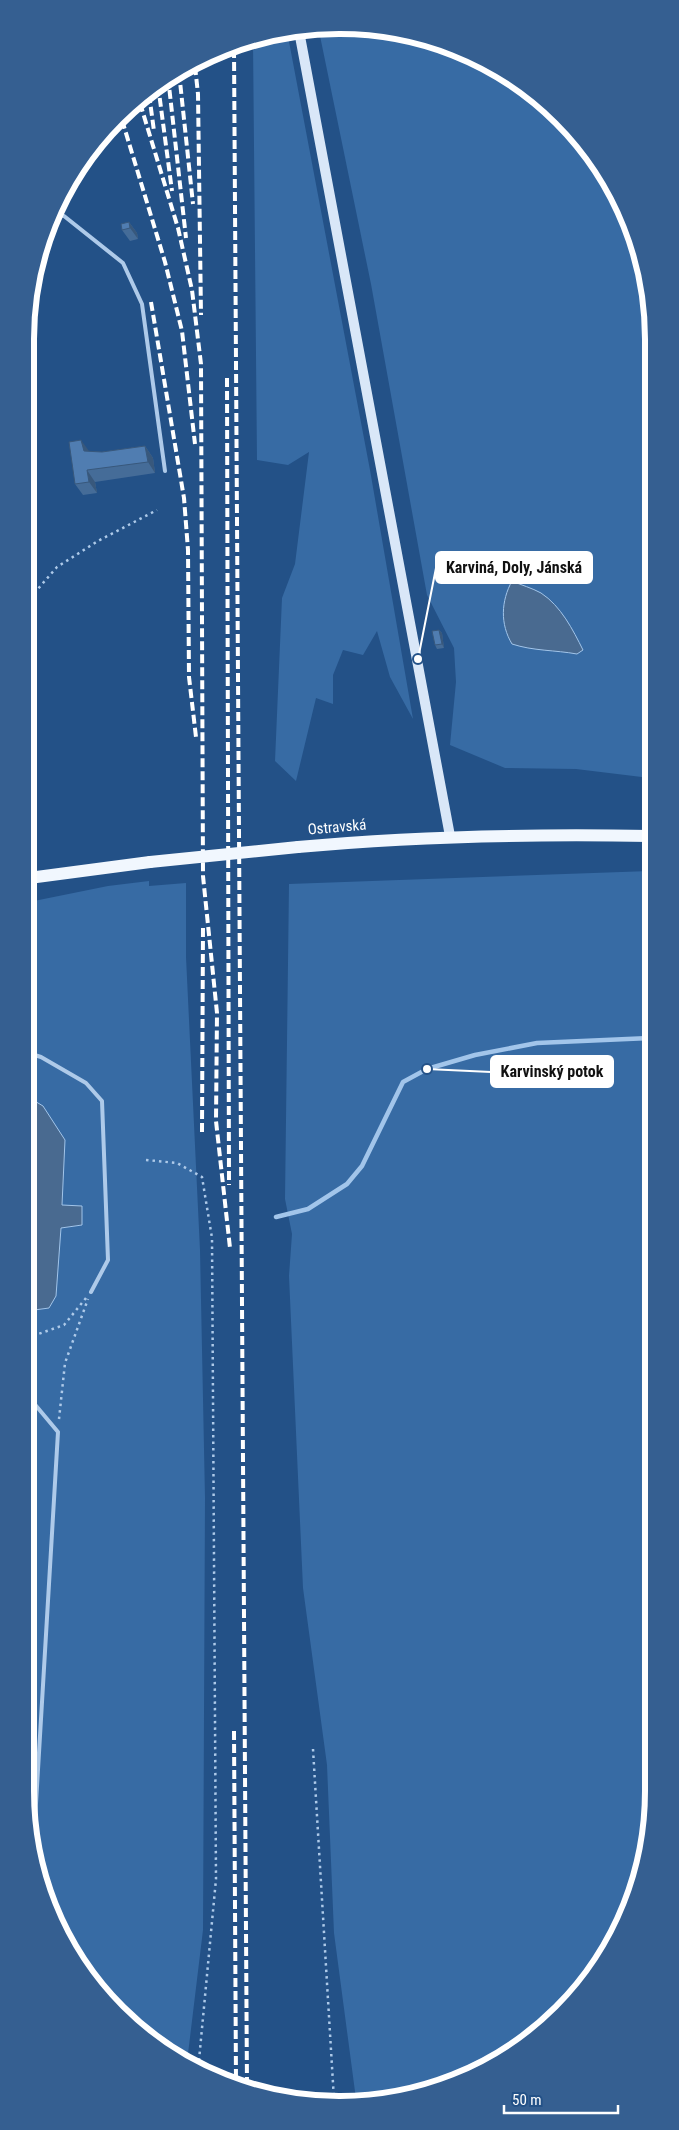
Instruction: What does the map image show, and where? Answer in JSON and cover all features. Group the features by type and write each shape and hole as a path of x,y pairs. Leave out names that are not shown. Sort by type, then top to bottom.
{"main road":[{"name":"Ostravská","path":"34,877 150,862 370,840 450,836 645,836"}],"street":[{"path":"300,36 450,836"}],"lane":[{"path":"60,215 123,263 142,304 166,471"},
{"path":"34,1055 86,1083 102,1101 108,1260 91,1292"},
{"path":"34,1403 58,1432 35,1820"}],"path":[{"path":"34,593 57,567 98,540 157,510"},
{"path":"146,1160 177,1163 202,1177 212,1238 216,1879 199,2062"},
{"path":"34,1336 64,1325 91,1292"},
{"path":"58,1432 65,1362 91,1292"},
{"path":"313,1749 334,2096"}],"shaded area":[{"path":"320,34 379,36 419,44 475,65 509,85 556,123 582,153 614,204 622,222 635,260 645,320 645,777 576,769 505,768 450,745 456,682 454,648 427,595 371,284"},
{"path":"288,38 370,470 413,719 390,677 377,631 363,655 343,650 333,675 333,704 316,698 296,781 275,761 282,598 295,564 309,452 288,465 257,460 253,46"},
{"path":"512,581 541,593 548,598 571,627 583,650 577,654 528,648 512,644 505,629 503,612 508,589"},
{"path":"645,871 645,1810 635,1870 614,1926 594,1960 556,2007 526,2033 475,2065 457,2073 419,2086 359,2096 356,2096 334,1933 327,1765 303,1588 289,1276 292,1234 285,1199 289,884"},
{"path":"149,881 149,886 186,883 186,957 200,1250 205,1498 203,1930 188,2055 153,2033 123,2007 85,1960 65,1926 50,1889 44,1870 34,1810 34,1310 50,1308 61,1228 82,1225 62,1205 65,1140 34,1104 34,901 108,886"},
{"path":"34,1101 43,1106 65,1140 62,1205 82,1206 82,1225 61,1228 56,1296 49,1308 34,1310"}],"building":[{"path":"129,222 130,228 122,230 121,224"},
{"path":"81,440 84,451 102,452 145,446 148,462 87,470 89,482 75,484 69,442"},
{"path":"439,630 442,644 435,645 432,631"}],"waterway":[{"path":"276,1217 308,1209 347,1184 362,1166 403,1082 427,1069 475,1055 537,1043 645,1038"}],"railway":[{"path":"234,53 247,2082"},
{"path":"195,70 198,94 201,315"},
{"path":"180,79 193,204"},
{"path":"169,86 186,238"},
{"path":"159,93 172,191"},
{"path":"150,100 154,131"},
{"path":"141,107 178,228 192,290 201,364 203,876 217,1013 216,1121 230,1248"},
{"path":"123,123 165,262 182,331 195,444"},
{"path":"151,302 184,498 188,550 189,677 196,737"},
{"path":"227,378 229,1185"},
{"path":"202,1132 203,926"},
{"path":"234,1731 236,2078"}],"place":[{"name":"Karviná, Doly, Jánská","path":"418,659"},
{"name":"Karvinský potok","path":"427,1069"}]}
